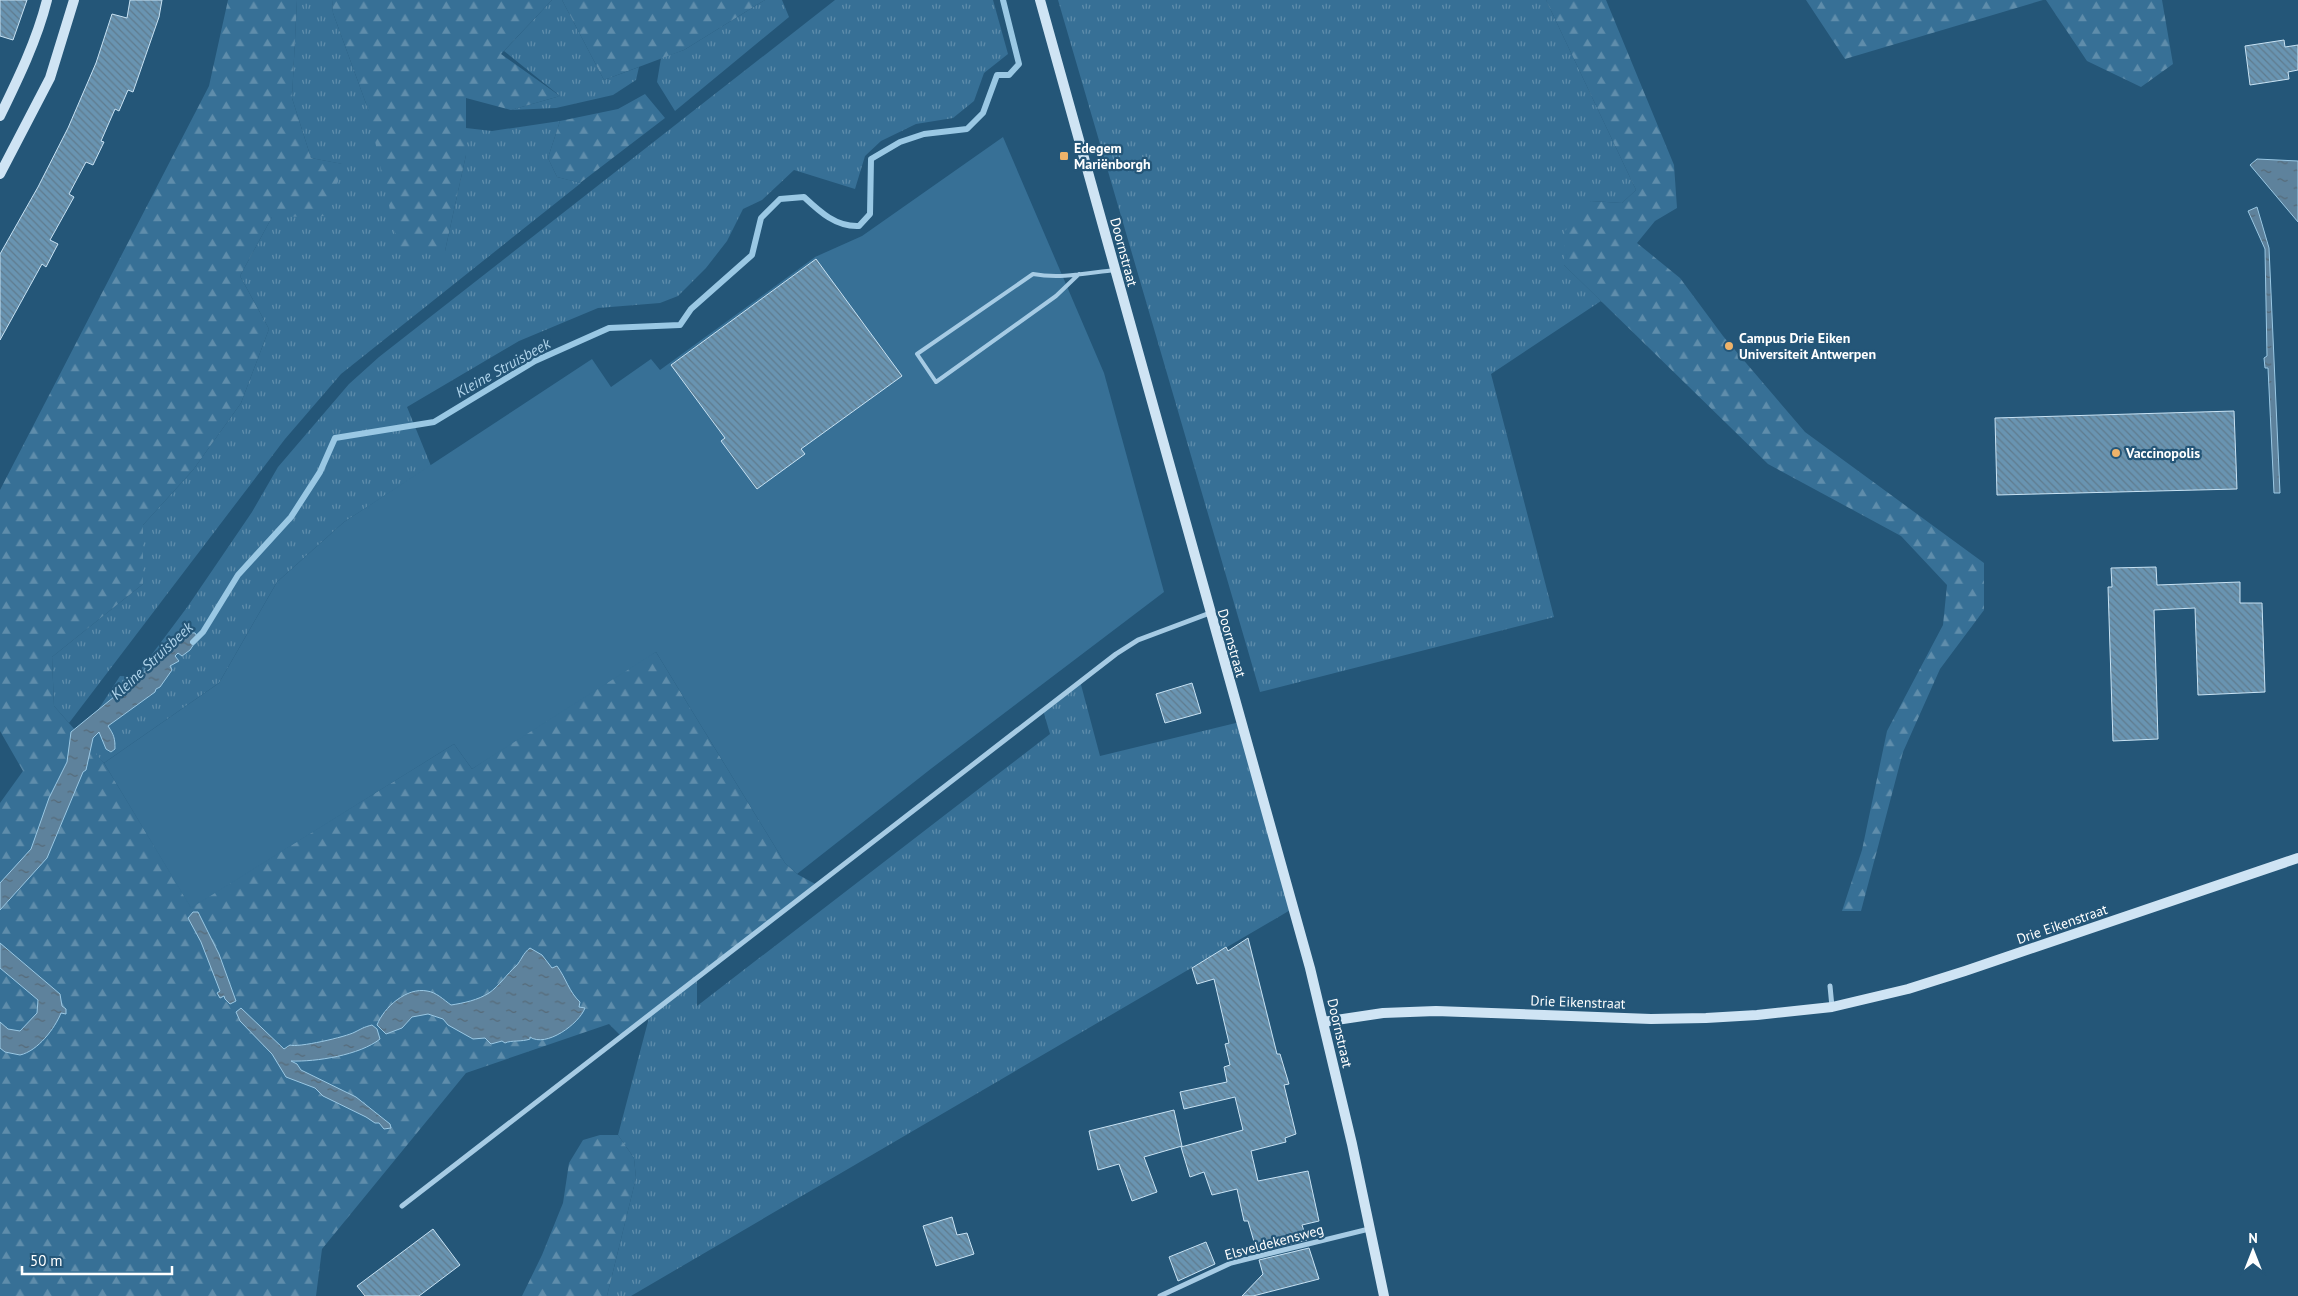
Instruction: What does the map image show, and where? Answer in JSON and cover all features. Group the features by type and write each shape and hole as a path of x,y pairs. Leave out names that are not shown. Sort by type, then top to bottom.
{"street":[{"path":"0,116 42,18 47,0"},
{"path":"0,174 50,78 74,0"},
{"name":"Doornstraat","path":"1040,0 1323,1022 1384,1296"},
{"path":"402,1206 1116,654 1138,640 1210,613"},
{"name":"Drie Eikenstraat","path":"1323,1022 1383,1013 1436,1011 1651,1019 1757,1015 1832,1007 1908,989 1965,971 2298,858"},
{"path":"1830,986 1832,1007"},
{"name":"Elsveldekensweg","path":"1160,1296 1231,1264 1369,1229"}],"lane":[{"path":"1079,274 1056,296 936,382 917,354 1033,274 1052,278 1079,274 1115,270"}],"green space":[{"path":"228,0 297,0 292,98 311,158 343,164 328,216 272,217 240,276 269,329 241,403 193,470 143,525 143,584 52,657 54,706 104,763 191,907 454,744 472,769 608,676 656,652 785,863 797,874 817,885 621,1036 609,1024 466,1073 322,1249 316,1296 0,1296 0,803 23,771 0,731 0,490 209,86"},
{"path":"297,0 332,0 333,13 368,109 445,251 466,155 466,128 492,131 560,121 548,158 557,177 581,183 341,374 285,439 69,723 54,706 52,657 143,584 143,525 193,470 241,403 269,329 240,276 272,217 342,164 311,158 292,98"},
{"path":"332,0 552,0 501,54 560,96 511,110 466,98 466,155 445,251 398,247 368,109 333,13"},
{"path":"552,0 562,0 604,80 639,67 636,80 613,95 556,108 511,110 560,96 504,51"},
{"path":"562,0 765,0 684,50 604,80"},
{"path":"765,0 782,0 789,17 675,111 657,82 661,58 684,50"},
{"path":"835,0 993,0 1008,54 984,73 974,101 953,118 916,124 881,141 865,156 855,189 794,170 762,200 743,209 727,241 706,268 678,296 660,303 598,308 519,341 407,407 431,466 344,522 277,582 219,683 104,763 80,738 120,676 135,677 188,606 252,512 278,467 349,384 379,357"},
{"path":"1058,0 1546,0 1636,190 1622,203 1591,201 1564,265 1601,301 1491,374 1554,617 1260,692"},
{"path":"1546,0 1606,0 1674,165 1677,208 1655,221 1637,243 1680,278 1723,336 1805,432 1984,563 1984,610 1940,669 1903,752 1861,911 1842,911 1862,850 1887,731 1943,625 1947,585 1901,536 1768,464 1564,265 1565,231 1591,201 1622,203 1636,190"},
{"path":"1806,0 2043,0 1845,59"},
{"path":"2046,0 2162,0 2173,64 2141,87 2087,61"},
{"path":"645,94 665,118 580,183 557,177 548,158 560,121 618,109"},
{"path":"1003,137 1104,373 1164,592 932,768 797,874 785,863 656,652 472,769 454,744 191,908 104,763 219,683 277,582 344,522 592,359 611,387 651,359 660,370 815,257 862,236"},
{"path":"1080,681 1100,756 1240,722 1292,909 631,1296 607,1296 636,1178 634,1158 618,1135 650,1014 697,978 697,1006 1050,734 1043,710"},
{"path":"600,1135 618,1135 634,1158 636,1178 607,1296 522,1296 542,1255 563,1203 569,1163 583,1140"}],"water":[{"path":"2257,159 2298,161 2298,222 2250,165"},
{"path":"2257,207 2269,248 2280,493 2274,493 2268,368 2265,368 2264,358 2267,356 2265,249 2248,211"},
{"path":"180,632 195,633 198,638 190,650 182,656 178,653 175,656 179,661 170,666 172,670 155,692 108,726 114,737 115,749 111,752 106,749 99,732 93,738 86,770 83,772 47,858 0,910 0,883 31,849 49,798 67,762 71,732 147,670"},
{"path":"193,912 198,912 219,954 236,1001 230,1004 224,996 220,998 217,993 220,991 201,942 188,918"},
{"path":"0,943 60,994 62,1006 66,1009 66,1014 61,1013 55,1025 39,1044 27,1053 20,1055 5,1052 0,1048 0,1022 8,1029 20,1031 37,1013 38,1000 0,968"},
{"path":"530,948 542,955 552,968 557,966 573,994 580,1002 579,1007 585,1008 576,1021 561,1033 544,1039 537,1040 530,1037 527,1040 505,1043 502,1041 491,1044 485,1038 473,1039 448,1025 443,1019 428,1014 412,1017 402,1028 386,1034 377,1025 380,1018 391,1005 404,995 412,992 434,993 451,1005 471,1001 485,995 500,983"},
{"path":"241,1008 284,1049 290,1045 311,1044 342,1037 372,1025 377,1029 380,1039 361,1049 325,1059 291,1061 297,1064 301,1070 356,1097 390,1124 391,1128 384,1129 379,1123 375,1123 323,1096 315,1088 286,1077 272,1054 240,1021 236,1012"}],"building":[{"path":"0,0 27,0 13,40 0,36"},
{"path":"130,0 162,0 159,17 133,92 128,90 119,111 115,109 101,141 104,142 93,165 86,162 69,194 74,197 50,240 58,244 46,267 42,264 0,340 0,254 38,187 68,128 96,63 112,14 127,18"},
{"path":"2284,40 2285,47 2298,45 2298,70 2288,72 2289,79 2250,85 2245,46"},
{"path":"816,259 902,376 801,449 805,454 757,489 721,441 725,438 671,365"},
{"name":"Vaccinopolis","path":"2234,411 2237,489 1997,495 1995,418"},
{"path":"2156,567 2157,585 2240,582 2240,603 2262,603 2265,692 2198,695 2195,608 2154,610 2158,739 2113,741 2108,587 2112,587 2111,568"},
{"path":"1192,683 1201,713 1165,723 1156,694"},
{"path":"1248,938 1277,1054 1280,1054 1289,1084 1284,1085 1296,1134 1285,1138 1286,1142 1251,1151 1258,1181 1308,1171 1319,1221 1302,1225 1307,1240 1257,1252 1248,1221 1244,1221 1237,1189 1212,1195 1204,1172 1190,1177 1181,1147 1243,1130 1235,1097 1184,1109 1180,1092 1227,1082 1224,1067 1230,1065 1225,1044 1229,1043 1214,979 1197,984 1192,968 1226,947 1228,951"},
{"path":"1174,1110 1182,1146 1144,1157 1157,1192 1132,1201 1119,1164 1098,1170 1089,1131"},
{"path":"952,1217 957,1235 967,1233 974,1254 936,1266 923,1226"},
{"path":"433,1229 460,1265 419,1296 365,1296 357,1286"},
{"path":"1206,1242 1215,1264 1178,1281 1169,1257"},
{"path":"1309,1248 1319,1279 1253,1296 1242,1296 1263,1274 1259,1260"}],"waterway":[{"name":"Kleine Struisbeek","path":"193,642 203,632 238,575 291,517 320,472 335,438 434,422 535,361 609,328 680,325 691,309 752,255 761,218 780,199 804,197 822,213 836,221 851,226 859,226 870,214 871,159 900,142 924,134 967,129 983,113 997,75 1009,75 1019,64 1003,0"}],"place":[{"name":"Edegem Mariënborgh","path":"1064,156"},
{"name":"Campus Drie Eiken Universiteit Antwerpen","path":"1729,346"},
{"name":"Vaccinopolis","path":"2116,453"}]}
